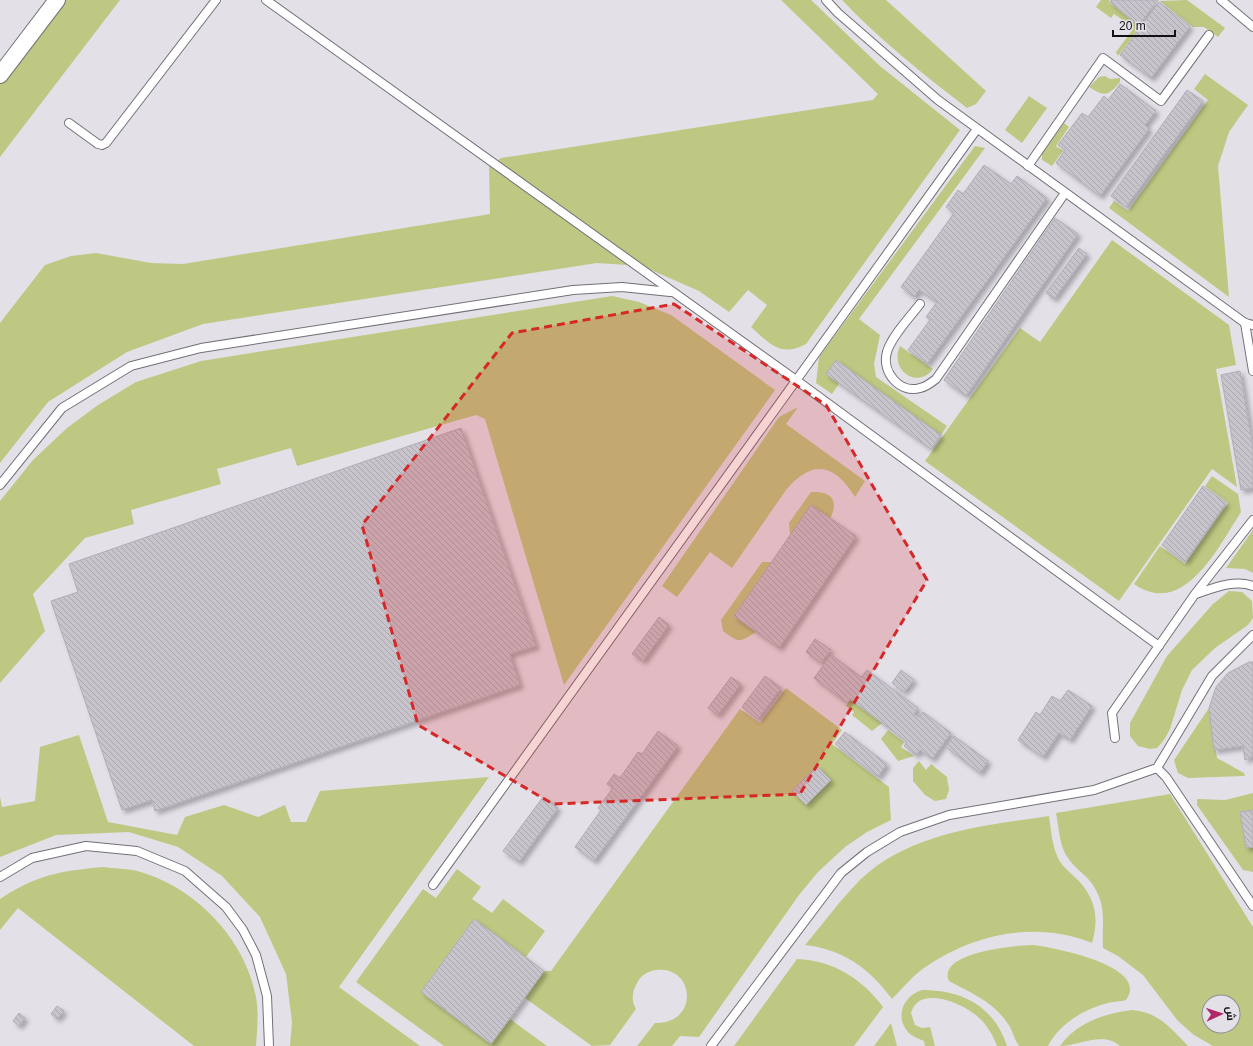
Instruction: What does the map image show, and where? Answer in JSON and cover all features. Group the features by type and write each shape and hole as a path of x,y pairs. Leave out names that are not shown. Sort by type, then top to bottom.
{"street":[{"path":"0,75 57,0"}],"lane":[{"path":"69,123 98,144 102,145 106,143 216,0"},
{"path":"266,0 796,380 1159,646"},
{"path":"826,0 838,13 938,100 1065,193 1249,324 1253,372"},
{"path":"1221,0 1253,27"},
{"path":"1028,166 1103,58 1161,102 1209,35"},
{"path":"434,885 977,129"},
{"path":"920,304 891,344 885,362 888,372 893,380 901,386 910,389 919,389 936,379 1065,193"},
{"path":"0,485 62,408 131,366 201,348 573,290 622,287 672,292"},
{"path":"1115,738 1112,713 1195,594 1253,520"},
{"path":"1195,594 1226,584 1245,583 1253,586"},
{"path":"711,1046 841,873 867,852 900,832 949,815 1094,790 1157,768 1212,676 1253,635"},
{"path":"1157,768 1166,777 1252,902"},
{"path":"0,877 32,858 86,846 137,851 185,871 226,907 242,930 256,955 268,996 269,1046"}],"highlighted area":[{"path":"674,304 826,405 927,580 800,794 553,804 418,725 362,525 512,333"}],"green space":[{"path":"60,0 120,0 0,157 0,80"},
{"path":"781,0 811,0 880,66 960,130 806,344 789,350 782,349 770,343 751,327 767,305 748,290 729,312 699,291 642,266 597,263 203,324 127,352 48,402 0,463 0,323 45,265 71,256 96,253 151,263 183,264 490,214 489,166 501,158 873,100 878,94"},
{"path":"842,0 886,0 986,91 976,104 967,108 887,43"},
{"path":"1101,0 1110,0 1109,2 1140,27 1118,56 1116,52 1134,28 1114,14 1111,18 1096,7"},
{"path":"1187,0 1225,28 1218,37 1204,27 1193,27 1160,1"},
{"path":"1205,74 1248,105 1229,132 1218,166 1229,297 1109,208 1114,201 1128,211 1208,100 1194,89"},
{"path":"1105,76 1110,79 1120,78 1120,82 1106,94 1089,87 1099,77"},
{"path":"1029,96 1047,108 1022,143 1005,130"},
{"path":"1064,123 1069,127 1056,146 1063,151 1052,166 1042,160 1042,154"},
{"path":"975,146 985,148 859,319 880,335 874,364 876,377 947,426 941,435 836,360 826,374 839,384 832,394 816,383 819,357"},
{"path":"1112,240 1229,325 1236,365 1216,369 1237,487 1212,469 1119,601 925,461 1020,328 1040,342"},
{"path":"612,296 639,302 671,315 775,390 564,685 485,419 476,415 297,466 291,448 217,469 221,484 131,510 134,524 85,538 33,594 45,631 0,683 0,501 33,460 67,428 98,405 136,382 201,361"},
{"path":"900,346 933,369 927,375 920,378 906,374 898,363"},
{"path":"798,407 786,424 865,481 855,497 839,477 831,472 822,469 805,473 786,490 732,568 710,552 677,597 662,586 779,417"},
{"path":"1212,476 1238,494 1241,512 1211,559 1198,574 1184,586 1169,592 1152,592 1134,584 1160,546 1185,564 1228,503 1205,486"},
{"path":"811,492 823,493 831,498 834,506 830,519 811,505 790,535 789,523"},
{"path":"1253,530 1253,573 1245,569 1226,568"},
{"path":"762,562 771,562 734,616 756,632 742,640 733,638 723,631 721,620"},
{"path":"1229,591 1242,592 1252,601 1253,618 1248,625 1215,648 1192,670 1182,690 1170,729 1164,740 1157,748 1150,749 1138,746 1130,736 1130,723 1167,656 1213,604"},
{"path":"786,688 842,730 832,744 889,787 891,820 867,832 845,847 818,872 799,895 699,1037 680,1036 672,1046 637,1046 655,1023 670,1021 680,1014 685,1005 687,995 685,985 679,976 669,971 656,970 650,971 638,980 633,996 633,1003 636,1009 610,1045 592,1046 525,998 544,971 551,971 740,709 760,723"},
{"path":"850,700 882,723 872,731 852,715 854,712 846,706"},
{"path":"1209,708 1217,758 1244,773 1245,776 1188,778 1178,773 1174,760"},
{"path":"888,730 904,742 901,747 914,756 898,761 881,739"},
{"path":"79,735 108,822 177,835 185,817 224,805 258,817 285,805 291,822 306,822 320,791 489,777 339,987 420,1046 290,1046 292,1022 286,974 260,917 222,876 178,847 129,832 56,835 0,857 0,797 2,807 35,801 40,747"},
{"path":"919,761 926,770 931,764 947,777 949,790 946,799 935,801 925,795 913,781 913,768"},
{"path":"1253,793 1253,810 1240,812 1246,847 1253,847 1253,872 1243,870 1197,805 1197,799 1225,800"},
{"path":"1170,794 1253,927 1253,1046 1213,1046 1194,1035 1178,1021 1143,975 1118,956 1103,948 1102,905 1097,891 1089,880 1072,864 1065,853 1061,842 1056,813"},
{"path":"1049,816 1053,843 1058,858 1065,868 1085,888 1092,903 1095,926 1092,943 1071,936 1029,932 986,938 966,945 922,969 892,999 874,978 854,962 832,951 805,945 860,880 880,864 901,851 925,841 974,828"},
{"path":"103,867 133,870 158,878 197,902 229,935 241,955 250,975 256,997 258,1022 256,1046 194,1046 18,908 0,930 0,899 13,891 37,879 74,870"},
{"path":"457,869 481,887 472,899 492,913 503,899 545,931 526,957 474,919 421,992 491,1044 510,1019 547,1046 444,1046 356,982 423,889 436,898"},
{"path":"1034,945 1079,955 1113,968 1125,977 1130,988 1126,1000 1110,1002 1081,1013 1065,1024 1048,1046 1019,1046 1010,1027 1002,1016 982,999 949,981 948,971 954,963 980,952"},
{"path":"797,959 823,963 846,973 866,988 883,1007 854,1046 734,1046"},
{"path":"922,990 950,993 975,1003 994,1020 1007,1046 997,1046 987,1027 971,1012 953,1002 932,998 923,1000 916,1004 911,1013 915,1025 922,1028 930,1027 935,1046 925,1046 924,1041 910,1034 905,1028 901,1015 902,1009 909,997"},
{"path":"1122,1011 1141,1011 1157,1018 1170,1027 1188,1046 1120,1046 1113,1042 1099,1039 1060,1046 1074,1031 1092,1020"},
{"path":"891,1023 897,1046 874,1046"}],"building":[{"path":"1112,0 1158,0 1139,25 1110,2"},
{"path":"1159,2 1190,26 1151,78 1120,55"},
{"path":"1120,84 1156,111 1145,125 1149,129 1100,196 1056,163 1065,150 1058,145 1082,113 1088,117 1104,96 1108,100"},
{"path":"1187,90 1203,101 1126,207 1111,196"},
{"path":"984,165 1011,184 1017,176 1047,198 927,364 908,350 930,320 926,317 937,302 919,290 914,297 901,287 954,213 946,207 958,190 963,194"},
{"path":"1055,218 1078,234 966,396 944,380"},
{"path":"1079,248 1087,254 1054,299 1046,293"},
{"path":"836,360 941,435 931,449 826,374"},
{"path":"1240,371 1253,448 1253,488 1241,490 1221,375"},
{"path":"461,428 536,646 510,654 520,685 155,811 152,800 122,810 51,601 78,592 69,564"},
{"path":"1203,486 1226,503 1185,562 1162,545"},
{"path":"811,505 856,536 779,648 734,616"},
{"path":"659,617 669,625 643,661 632,654"},
{"path":"815,639 831,650 821,663 806,652"},
{"path":"831,655 861,677 867,670 918,708 914,714 919,717 923,712 951,733 932,759 920,750 916,755 904,746 907,742 851,699 847,703 814,678"},
{"path":"1249,662 1253,662 1253,756 1245,760 1243,746 1214,750 1209,708 1216,687 1228,673"},
{"path":"901,670 914,680 904,692 892,683"},
{"path":"765,676 781,688 758,719 742,707"},
{"path":"731,677 741,684 718,715 708,708"},
{"path":"1068,690 1092,706 1070,740 1059,733 1043,757 1018,740 1036,712 1040,715 1052,696 1060,701"},
{"path":"658,731 678,746 594,861 575,847 601,810 598,808 613,788 607,784 614,774 620,778 638,752 642,754"},
{"path":"845,732 887,764 878,777 835,744"},
{"path":"954,736 988,761 980,773 946,747"},
{"path":"817,766 831,780 806,805 792,791"},
{"path":"543,797 558,808 519,862 503,851"},
{"path":"1253,810 1253,847 1246,848 1240,812"},
{"path":"474,919 544,971 491,1044 421,992"},
{"path":"57,1006 64,1011 57,1019 51,1014"},
{"path":"19,1013 25,1018 19,1026 13,1021"}]}
